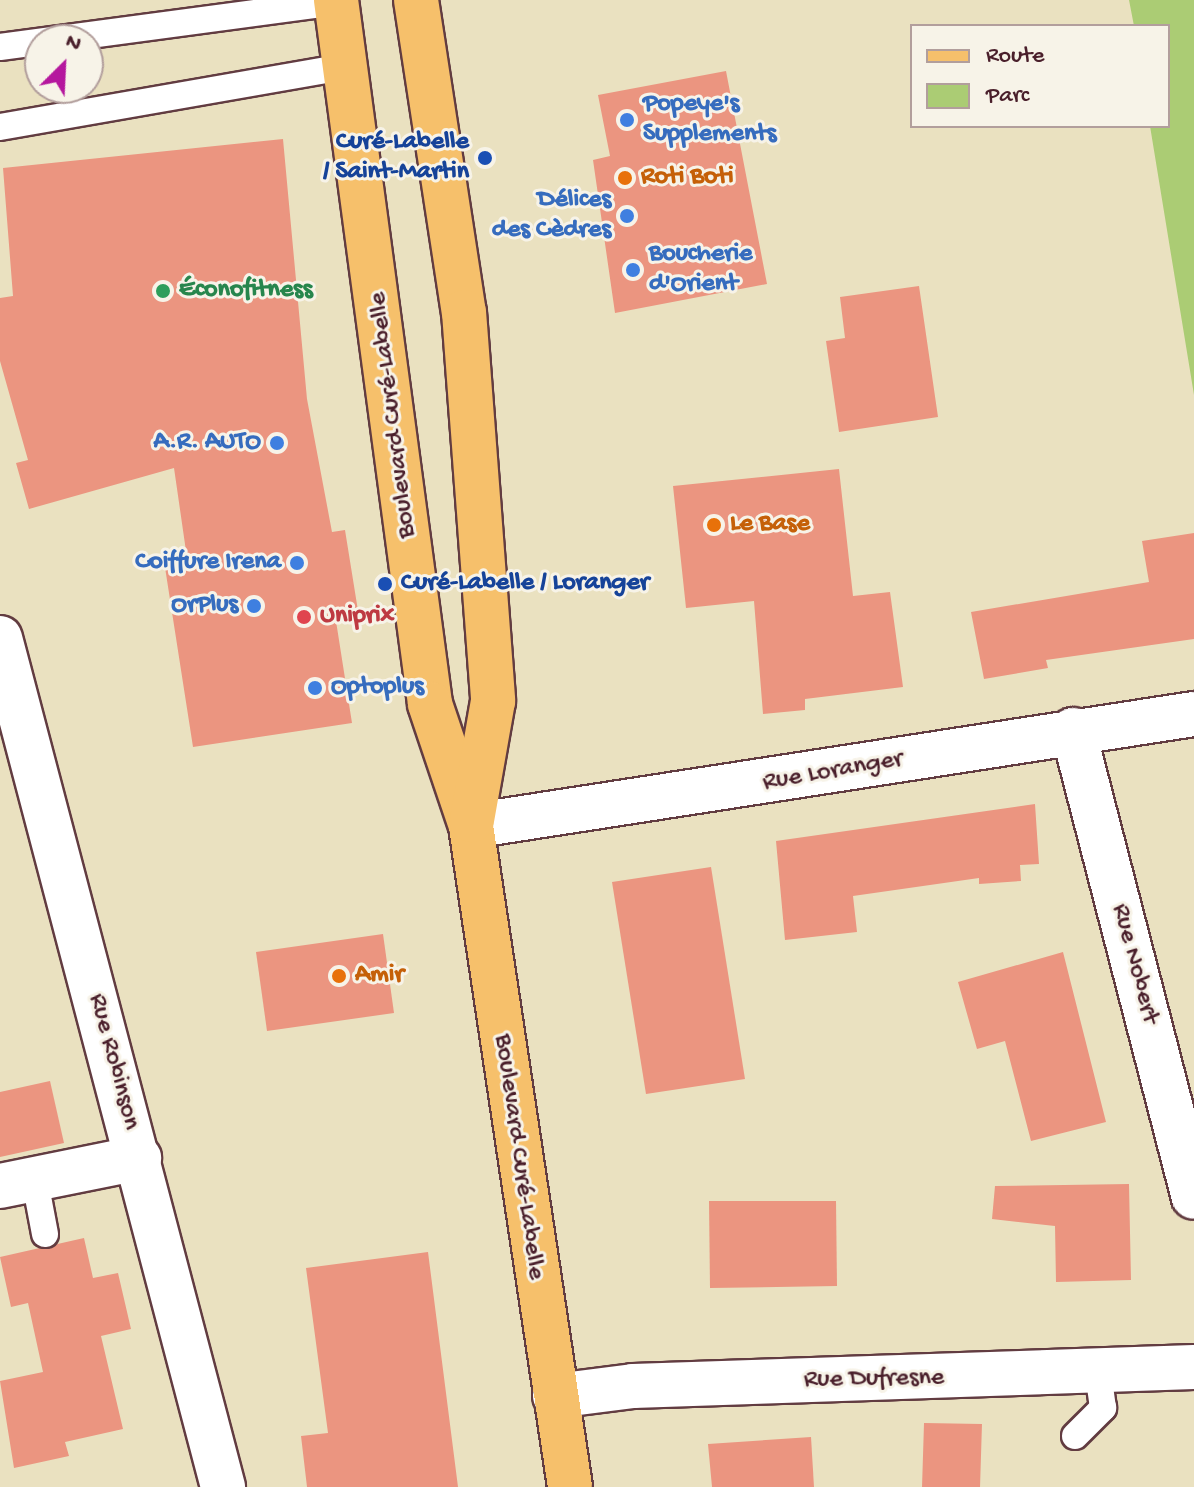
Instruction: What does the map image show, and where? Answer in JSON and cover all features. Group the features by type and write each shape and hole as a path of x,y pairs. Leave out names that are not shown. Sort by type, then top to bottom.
{"main road":[{"name":"Boulevard Curé-Labelle","path":"416,0 464,312 493,701 471,826"},
{"name":"Boulevard Curé-Labelle","path":"336,1 348,66 430,704 471,826 570,1487"}],"street":[{"name":"Rue Robinson","path":"0,638 223,1487"},
{"name":"Rue Loranger","path":"471,826 1073,730 1194,714"},
{"name":"Rue Nobert","path":"1073,730 1194,1197"},
{"path":"18,1183 139,1158"},
{"name":"Rue Dufresne","path":"555,1396 633,1386 1194,1367"}],"lane":[{"path":"0,47 336,1"},
{"path":"0,127 348,66"},
{"path":"18,1183 45,1234"},
{"path":"1075,1436 1103,1408 1098,1371"}],"green space":[{"path":"1129,0 1194,0 1194,395 1150,128 1170,128 1170,24 1134,24"}],"building":[{"path":"726,71 767,284 615,313 593,160 610,156 598,95"},
{"path":"283,139 307,399 332,532 345,530 359,617 336,621 352,723 193,747 164,561 187,558 174,468 29,509 16,463 28,460 0,361 0,298 13,296 3,168"},
{"path":"919,286 938,417 839,432 826,341 845,338 840,297"},
{"path":"839,469 853,596 890,592 903,687 805,699 805,710 763,714 754,601 686,608 673,486"},
{"path":"1194,533 1194,639 1046,660 1048,668 984,679 971,612 1149,582 1142,541"},
{"path":"1035,804 1039,864 1020,865 1021,881 979,884 979,878 853,896 857,932 785,940 776,841"},
{"path":"711,867 745,1079 646,1094 612,882"},
{"path":"383,934 394,1013 267,1031 256,952"},
{"path":"1063,952 1106,1122 1031,1141 1005,1041 977,1049 958,982"},
{"path":"50,1081 64,1143 0,1157 0,1092"},
{"path":"1129,1184 1131,1280 1056,1282 1055,1226 992,1219 995,1186"},
{"path":"709,1201 836,1201 837,1286 710,1288"},
{"path":"84,1238 93,1278 118,1273 131,1329 101,1336 123,1429 65,1442 69,1456 14,1468 0,1381 43,1372 28,1303 11,1307 0,1257"},
{"path":"428,1252 458,1487 307,1487 301,1436 328,1433 306,1268"},
{"path":"924,1423 982,1424 980,1487 922,1487"},
{"path":"811,1437 814,1487 712,1487 708,1444"}],"place":[{"name":"Popeye's Supplements","path":"627,120"},
{"name":"Curé-Labelle / Saint-Martin","path":"485,158"},
{"name":"Roti Boti","path":"625,178"},
{"name":"Délices des Cèdres","path":"627,216"},
{"name":"Boucherie d'Orient","path":"633,270"},
{"name":"Éconofitness","path":"163,291"},
{"name":"A.R. AUTO","path":"277,443"},
{"name":"Le Base","path":"714,525"},
{"name":"Coiffure Irena","path":"297,563"},
{"name":"Curé-Labelle / Loranger","path":"385,584"},
{"name":"OrPlus","path":"254,606"},
{"name":"Uniprix","path":"304,617"},
{"name":"Optoplus","path":"315,688"},
{"name":"Amir","path":"339,976"}]}
